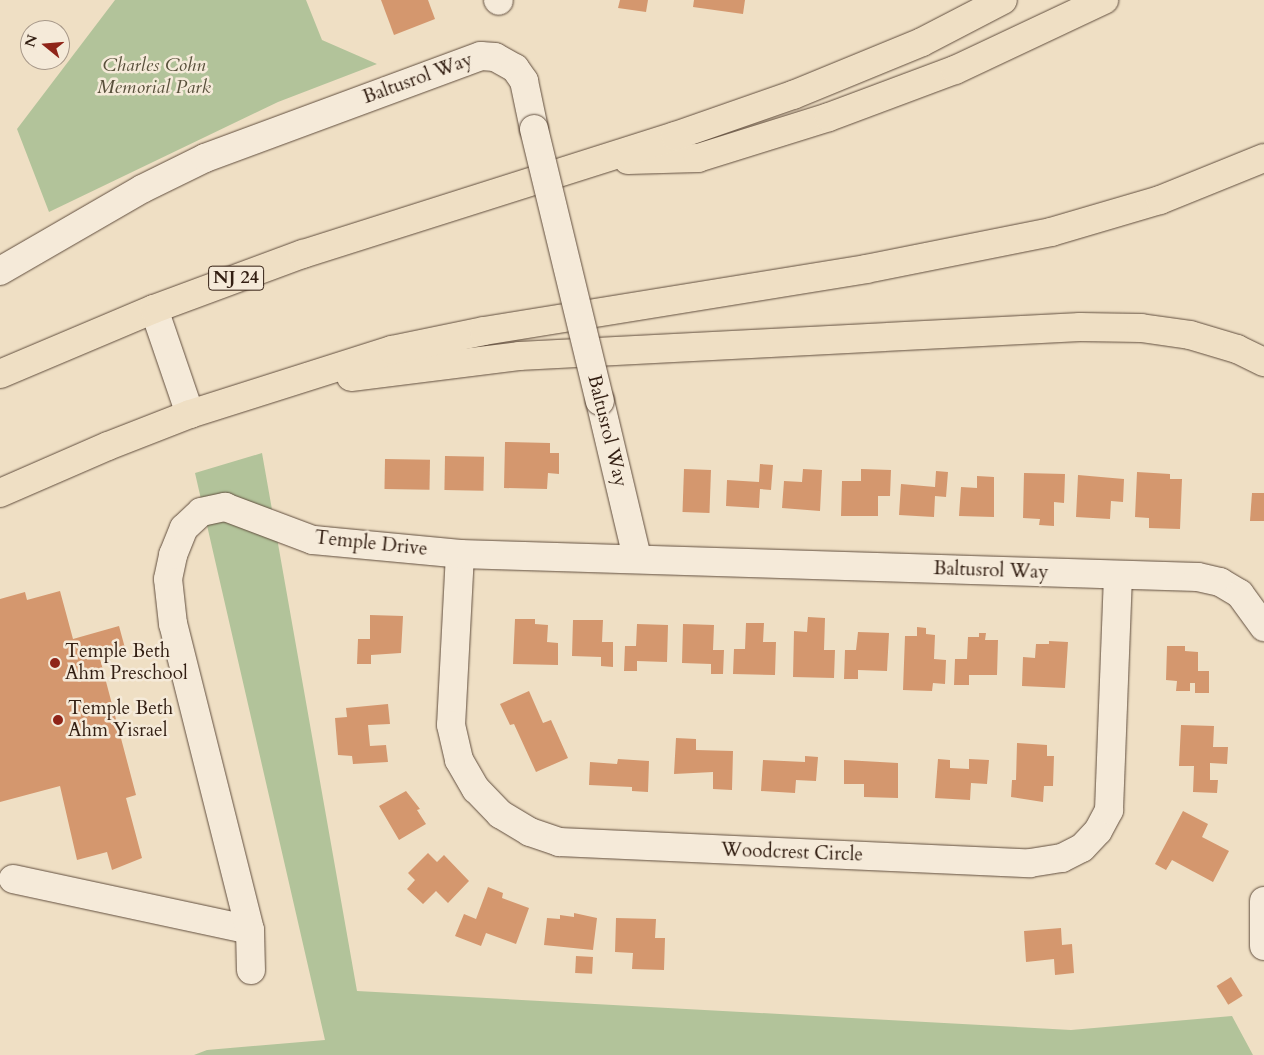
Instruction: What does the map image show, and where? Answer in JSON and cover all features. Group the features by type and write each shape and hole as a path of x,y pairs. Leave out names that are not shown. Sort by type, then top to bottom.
{"highway":[{"path":"596,161 730,117 862,68 930,39 1003,0"},
{"path":"596,161 698,158 733,148 894,94 955,70 1104,0"},
{"path":"0,494 108,446 190,414 392,350 438,340 866,269 1051,232 1160,200 1264,158"},
{"name":"NJ 24","path":"0,374 154,308 385,227 596,161"},
{"path":"273,388 519,356 1080,326 1141,328 1190,335 1237,349 1264,362"}],"street":[{"name":"Baltusrol Way","path":"0,271 142,189 206,158 481,56 495,57 515,68 524,81 637,558"},
{"path":"154,308 190,414"},
{"name":"Temple Drive","path":"251,970 250,930 174,624 168,579 173,555 184,528 201,512 224,507 313,540 460,554"},
{"name":"Baltusrol Way","path":"460,554 637,558 1198,577 1220,582 1240,594 1264,627"},
{"name":"Woodcrest Circle","path":"460,554 450,725 459,760 476,789 500,814 530,832 559,842 1030,863 1062,858 1082,848 1098,831 1109,810 1118,575"},
{"path":"13,879 250,930"},
{"path":"1264,901 1264,946"}],"green space":[{"name":"Charles Cohn Memorial Park","path":"115,0 306,0 322,40 377,64 278,102 49,212 17,129 62,70 70,70 70,59"},
{"path":"262,453 357,991 1071,1030 1232,1016 1253,1055 194,1055 207,1050 325,1040 195,473"}],"building":[{"path":"381,0 428,0 435,19 394,35"},
{"path":"620,0 648,0 646,12 618,8"},
{"path":"694,0 745,0 743,14 693,7"},
{"path":"505,442 550,443 550,453 559,453 559,474 548,473 547,489 504,488"},
{"path":"445,456 484,457 483,491 444,490"},
{"path":"385,459 430,460 429,490 384,489"},
{"path":"760,464 773,465 771,490 760,489 759,508 726,506 727,480 759,482"},
{"path":"684,469 711,470 709,513 682,512"},
{"path":"803,469 822,470 820,511 782,508 784,481 802,482"},
{"path":"861,469 891,470 890,496 878,496 878,516 841,516 842,481 861,481"},
{"path":"936,471 948,472 946,497 935,496 934,517 899,515 901,484 935,487"},
{"path":"1137,472 1170,474 1170,479 1182,479 1180,529 1149,528 1149,518 1135,517"},
{"path":"1024,473 1065,474 1064,503 1054,502 1054,526 1039,525 1040,519 1023,518"},
{"path":"1078,475 1124,479 1123,502 1111,501 1110,519 1076,517"},
{"path":"977,476 994,477 994,517 959,516 961,487 977,488"},
{"path":"1252,493 1264,493 1264,521 1250,521"},
{"name":"Temple Beth Ahm Yisrael","path":"60,591 73,639 119,626 125,648 99,655 136,795 126,798 142,858 112,870 107,852 77,860 60,786 0,802 0,599 25,592 27,600"},
{"path":"370,615 403,616 401,653 371,655 371,664 357,664 358,639 370,639"},
{"path":"808,617 825,618 824,650 835,650 834,678 793,677 794,631 807,632"},
{"path":"515,619 535,619 535,624 548,625 547,642 558,643 558,665 513,664"},
{"path":"573,620 603,620 602,642 613,642 613,667 601,666 601,657 572,656"},
{"path":"746,623 764,623 763,642 776,642 775,675 733,674 734,649 745,649"},
{"path":"637,624 668,625 667,662 637,661 637,671 624,671 625,646 636,646"},
{"path":"683,624 714,625 713,650 724,650 723,674 711,674 711,664 682,663"},
{"path":"917,627 926,628 926,634 935,635 934,659 946,660 945,684 933,683 932,691 903,690 905,636 917,636"},
{"path":"858,632 889,633 887,671 858,670 858,679 844,679 845,650 856,650"},
{"path":"979,633 986,633 985,640 998,640 997,675 969,675 969,685 954,685 955,659 967,659 968,637 979,637"},
{"path":"1049,641 1068,642 1065,688 1022,686 1023,657 1035,658 1036,644 1049,644"},
{"path":"1167,646 1185,646 1185,651 1198,652 1198,671 1209,671 1209,693 1195,693 1195,683 1190,683 1190,691 1176,691 1177,681 1166,680"},
{"path":"529,691 543,723 551,720 568,758 536,772 514,724 510,725 500,704"},
{"path":"388,704 390,724 368,725 370,746 386,745 388,762 353,764 352,756 338,755 335,718 347,717 346,708"},
{"path":"1181,725 1214,726 1213,747 1228,747 1227,764 1210,763 1210,780 1218,780 1217,793 1193,792 1194,766 1179,766"},
{"path":"676,738 696,739 696,750 733,751 732,790 713,789 713,772 674,774"},
{"path":"1017,743 1047,745 1047,756 1054,756 1053,786 1044,786 1043,802 1011,797 1012,780 1016,780"},
{"path":"805,756 818,757 816,781 796,780 795,793 761,791 763,760 805,762"},
{"path":"618,759 649,761 648,792 632,791 632,787 589,785 590,762 617,764"},
{"path":"938,759 950,760 950,768 969,769 969,759 989,760 987,784 971,783 970,800 935,798"},
{"path":"844,760 898,763 898,798 864,797 864,784 844,784"},
{"path":"406,791 420,809 417,810 426,824 399,840 379,806"},
{"path":"1183,811 1208,824 1202,837 1229,851 1213,882 1172,860 1166,870 1155,864"},
{"path":"428,853 437,862 444,855 469,881 448,903 436,891 423,904 407,889 415,880 408,873"},
{"path":"488,887 503,893 502,898 529,908 516,944 486,933 481,946 455,936 464,914 476,919"},
{"path":"574,913 597,918 593,950 544,945 547,918 560,919 560,915 574,917"},
{"path":"616,918 656,919 655,938 665,938 664,970 632,969 633,953 615,952"},
{"path":"1061,928 1062,945 1072,944 1074,973 1055,975 1054,959 1026,962 1024,931"},
{"path":"576,956 593,957 592,974 575,973"},
{"path":"1231,977 1243,996 1228,1005 1217,986"}],"place":[{"name":"Temple Beth Ahm Preschool","path":"55,663"},
{"name":"Temple Beth Ahm Yisrael","path":"58,720"}]}
